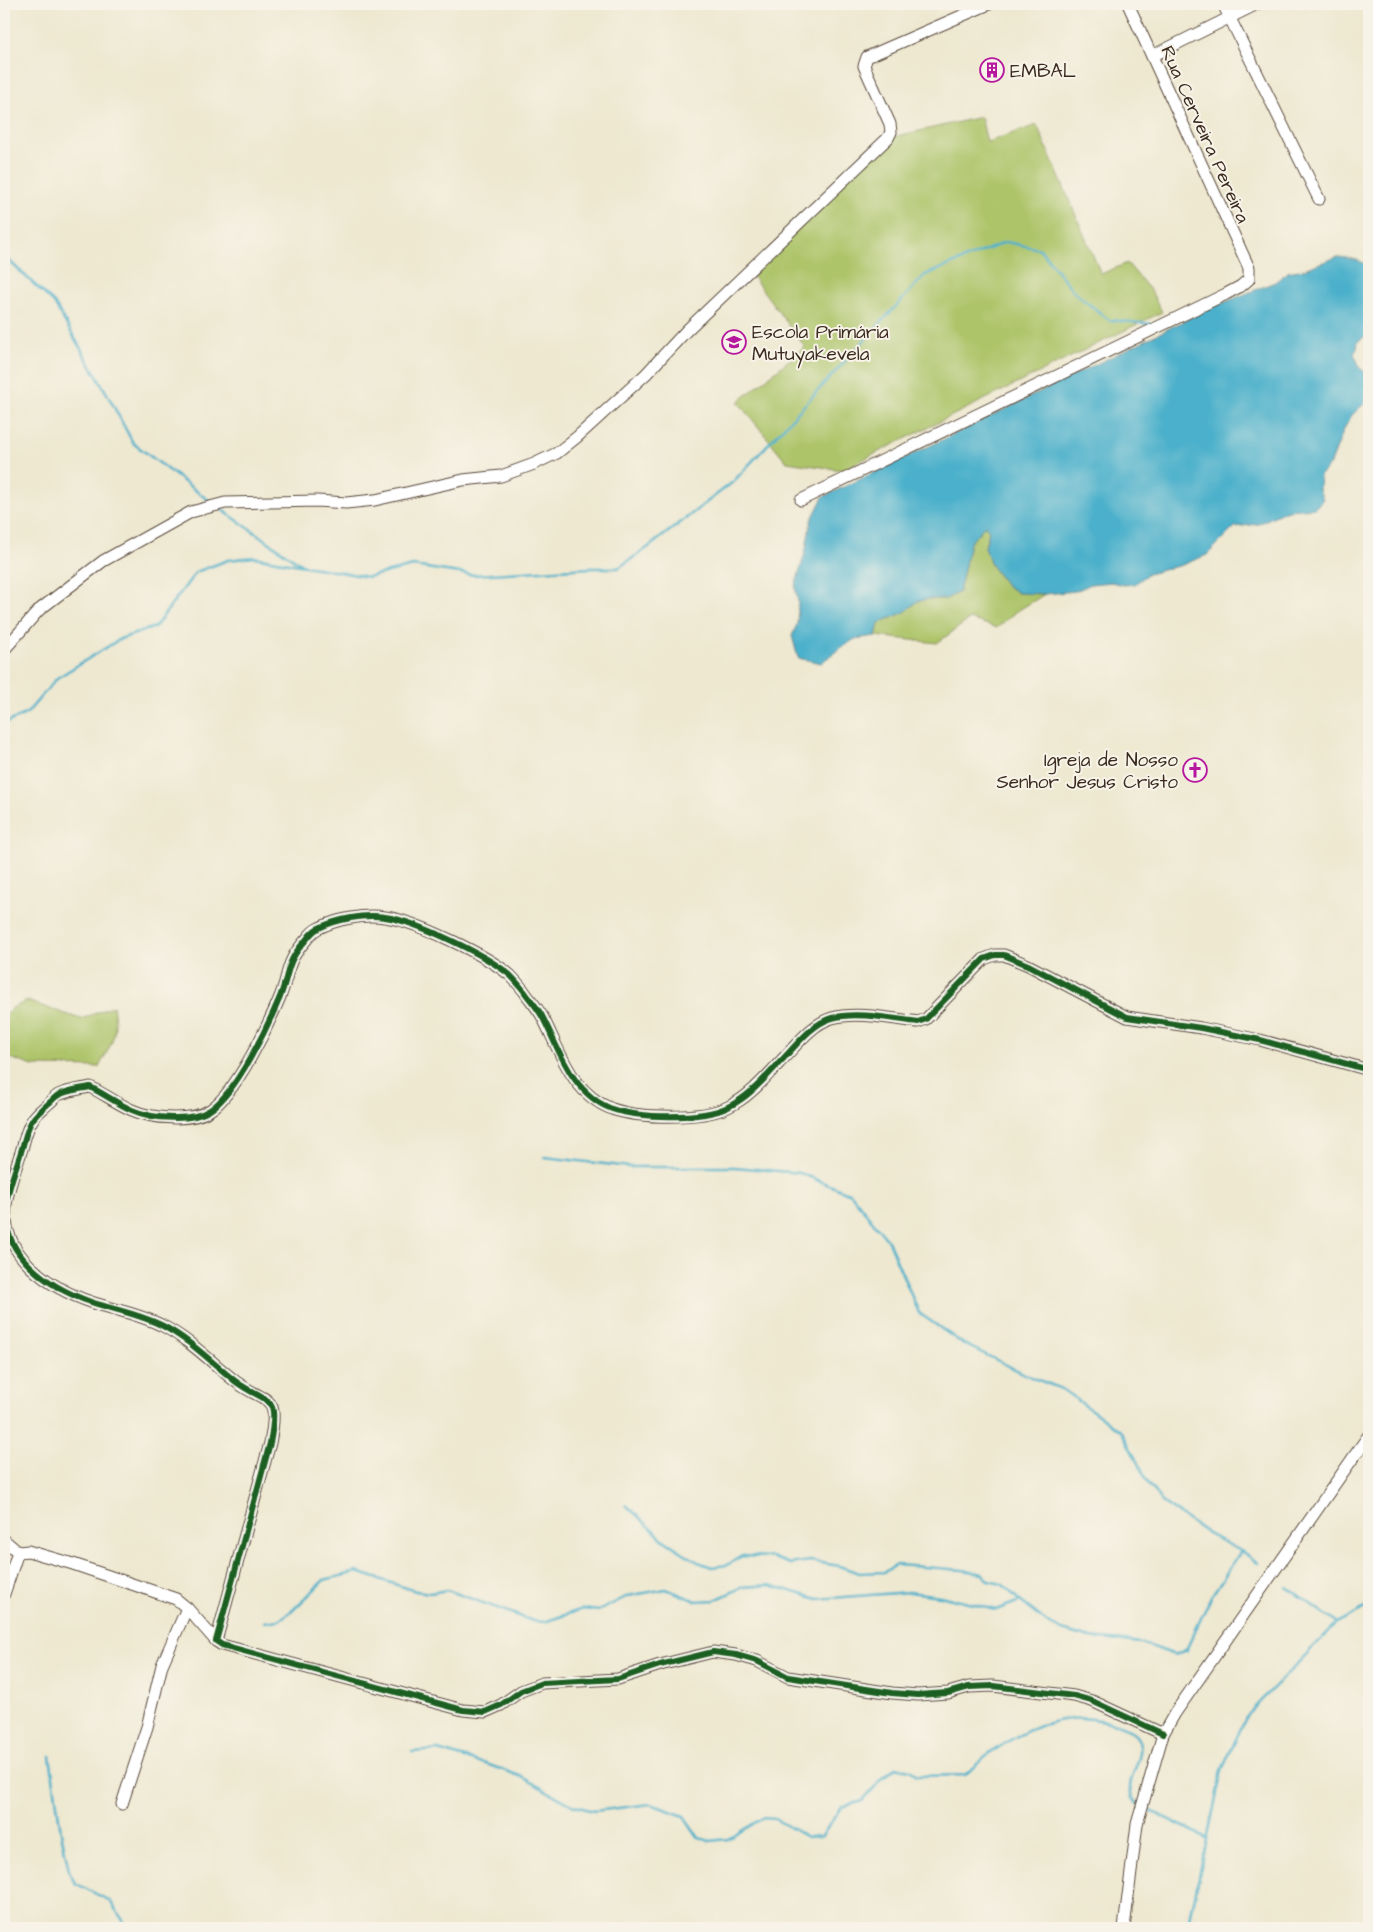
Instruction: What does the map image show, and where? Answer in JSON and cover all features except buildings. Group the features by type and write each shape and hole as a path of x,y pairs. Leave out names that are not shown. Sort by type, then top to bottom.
{"street":[{"path":"4,650 39,610 104,561 191,512 225,503 317,501 346,503 375,500 463,480 501,476 557,453 646,374 687,330 888,138 891,132 890,124 864,66 864,61 867,57 989,4"},
{"name":"Rua Cerveira Pereira","path":"801,500 1218,298 1241,286 1249,279 1249,268 1128,4"},
{"path":"1223,4 1319,199"},
{"path":"1152,56 1257,4"},
{"path":"216,1641 270,1443 273,1424 271,1404 267,1399 241,1386 196,1347 162,1326 122,1310 91,1302 61,1288 40,1275 23,1259 10,1242 5,1207 32,1120 59,1094 90,1087 134,1111 154,1116 175,1118 209,1111 228,1094 246,1064 275,1009 294,953 315,930 334,922 358,917 384,916 427,930 487,959 512,976 523,990 541,1015 574,1080 585,1092 609,1108 643,1116 707,1113 727,1108 756,1089 808,1033 832,1018 844,1016 918,1022 926,1019 984,959 995,955 1004,955 1028,965 1127,1017 1201,1028 1260,1040 1369,1070"},
{"path":"1124,1928 1137,1824 1163,1734 1175,1713 1369,1435"},
{"path":"4,1540 18,1552 28,1551 93,1570 176,1599 187,1608 222,1646 454,1708 484,1712 501,1705 521,1691 542,1682 618,1679 660,1665 712,1652 736,1655 757,1661 788,1677 892,1693 918,1695 948,1693 969,1687 993,1686 1074,1696 1092,1701 1163,1734"},
{"path":"4,1594 18,1552"},
{"path":"122,1804 147,1727 162,1666 187,1608"}],"green space":[{"path":"981,117 987,142 1037,125 1101,274 1127,263 1151,291 1162,312 842,470 787,462 738,402 805,347 749,272 888,138"},
{"path":"986,524 989,531 985,547 991,565 1006,585 1018,593 1045,594 1014,613 997,628 970,619 937,643 876,636 879,623 905,612 918,601 946,599 959,592 970,543"},
{"path":"27,1001 81,1019 113,1006 115,1024 113,1038 99,1067 33,1066 4,1056 4,1016 12,1008"}],"water":[{"path":"1337,257 1350,258 1369,267 1369,334 1358,341 1354,354 1361,369 1369,375 1369,387 1364,404 1352,415 1344,429 1331,463 1320,475 1319,490 1323,499 1315,508 1287,510 1258,524 1235,527 1207,555 1182,565 1148,574 1135,584 1124,585 1111,582 1091,584 1076,591 1045,594 1018,593 1006,585 991,565 985,547 989,531 985,525 970,543 959,592 946,599 918,601 905,612 879,623 876,636 855,639 821,663 798,658 792,636 797,624 798,602 795,587 805,553 811,521 823,497 1208,309 1275,282 1288,272 1304,269"}],"waterway":[{"path":"4,724 27,713 57,678 120,639 155,627 196,572 228,560 254,557 368,577 413,566 473,575 618,568 646,549 733,482 925,275 1006,242 1040,249 1075,293 1109,320 1152,324"},
{"path":"4,256 54,303 105,390 133,443 212,503"},
{"path":"221,509 302,565"},
{"path":"545,1157 630,1167 735,1167 800,1173 851,1194 888,1241 919,1313 962,1343 1031,1377 1062,1389 1122,1432 1149,1485 1162,1502 1208,1534 1241,1551 1258,1563"},
{"path":"626,1505 665,1541 698,1562 712,1567 727,1565 742,1556 771,1557 790,1564 810,1561 839,1566 859,1573 884,1572 897,1565 963,1570 983,1574 988,1581 1002,1584 1048,1623 1062,1630 1090,1638 1142,1643 1175,1655 1186,1650 1212,1595 1241,1551"},
{"path":"264,1622 279,1620 293,1610 324,1580 357,1572 416,1591 430,1593 447,1590 533,1621 544,1622 583,1609 598,1611 628,1596 666,1589 696,1601 715,1600 743,1587 770,1585 818,1599 909,1592 940,1596 996,1610 1020,1601"},
{"path":"1287,1587 1337,1623"},
{"path":"1188,1928 1222,1770 1247,1715 1337,1623 1369,1606"},
{"path":"412,1752 438,1750 489,1765 520,1776 574,1806 594,1811 651,1804 684,1816 699,1838 710,1841 728,1839 763,1818 775,1819 807,1837 822,1836 841,1807 862,1801 896,1767 910,1770 917,1776 965,1775 995,1750 1029,1730 1066,1719 1086,1718 1118,1724 1136,1736 1139,1742 1140,1754 1130,1787 1132,1798 1138,1804"},
{"path":"50,1756 61,1832 69,1871 75,1883 110,1901 128,1928"},
{"path":"1145,1808 1207,1838"}],"cycle path":[{"path":"1163,1734 1092,1701 1074,1696 993,1686 969,1687 948,1693 918,1695 892,1693 788,1677 757,1661 736,1655 713,1652 660,1665 618,1679 542,1683 521,1691 501,1705 485,1712 463,1710 222,1645 216,1641 270,1443 273,1426 272,1407 269,1402 246,1389 191,1345 163,1326 145,1318 75,1296 60,1288 31,1267 19,1254 11,1239 6,1223 8,1192 31,1123 36,1115 59,1095 90,1087 132,1110 161,1117 183,1118 202,1114 210,1110 230,1089 250,1058 275,1009 291,962 299,948 317,929 333,922 359,917 385,917 414,925 468,949 510,975 539,1011 577,1082 598,1102 623,1112 653,1116 687,1116 717,1111 728,1107 756,1087 810,1031 824,1021 852,1015 918,1022 926,1019 984,959 995,955 1004,955 1028,965 1127,1017 1201,1028 1260,1040 1369,1070"}],"place":[{"name":"EMBAL","path":"992,70"},
{"name":"Escola Primária Mutuyakevela","path":"734,342"},
{"name":"Igreja de Nosso Senhor Jesus Cristo","path":"1195,770"}]}
